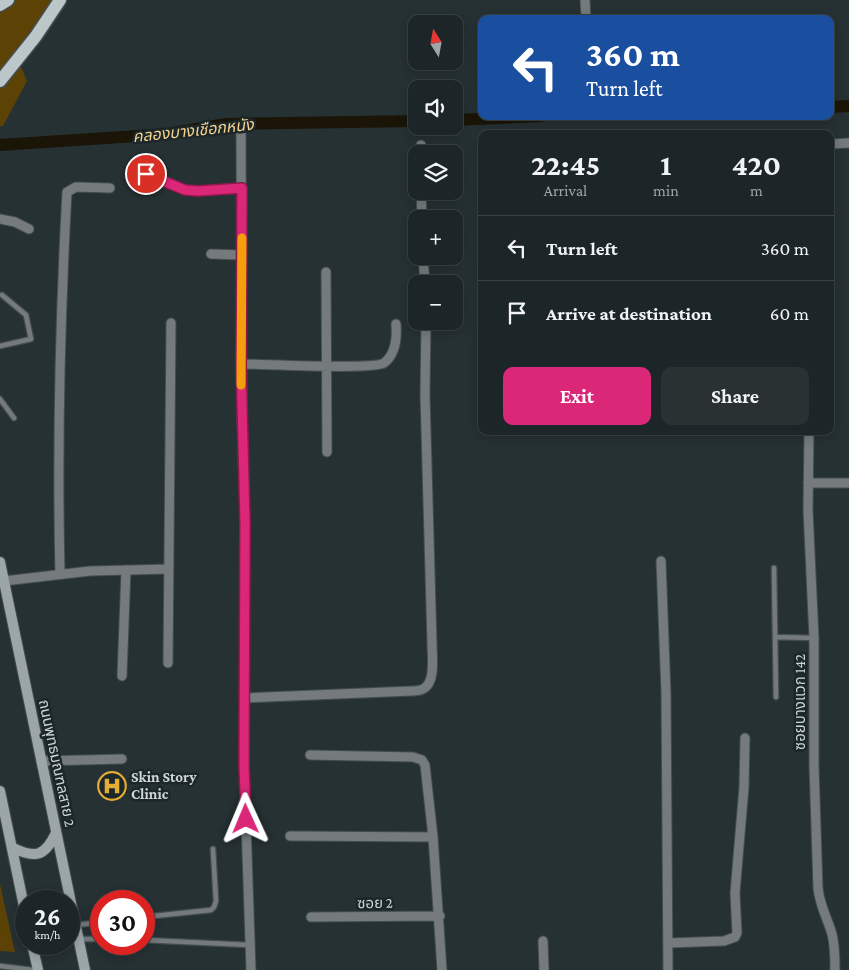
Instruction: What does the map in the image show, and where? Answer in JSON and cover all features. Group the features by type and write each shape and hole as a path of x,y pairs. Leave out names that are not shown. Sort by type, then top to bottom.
{"main road":[{"path":"0,5 8,0"},
{"path":"0,81 29,46 60,0"},
{"name":"ถนนพุทธมณฑลสาย 2","path":"0,562 68,890"},
{"path":"0,791 21,890"},
{"path":"13,848 30,855 39,854 48,848 56,833"},
{"name":"ถนนพุทธมณฑลสาย 2","path":"80,948 85,970"},
{"path":"35,955 38,970"}],"street":[{"path":"585,0 586,15"},
{"path":"241,134 241,364 245,522 244,765 251,970"},
{"path":"834,144 849,143"},
{"path":"146,174 185,190 242,188"},
{"path":"60,574 58,474 63,267 67,192 76,187 110,188"},
{"path":"0,219 15,222 29,229"},
{"path":"211,254 242,255"},
{"path":"326,272 327,452"},
{"path":"168,663 171,323"},
{"path":"241,364 372,366 384,363 397,341 396,324"},
{"path":"245,698 411,692 423,689 429,685 431,679 432,644 425,395 426,330"},
{"name":"ซอยบางแวก 142","path":"809,435 808,484 814,638 814,766 818,888 820,903 832,934 836,955 835,970"},
{"path":"808,484 849,483"},
{"path":"661,561 666,693 668,970"},
{"path":"4,581 60,574 169,569"},
{"path":"122,676 126,570"},
{"path":"668,943 724,941 735,937 737,933 735,892 746,738"},
{"path":"310,755 413,756 422,760 428,774 440,916 442,970"},
{"path":"41,761 122,759"},
{"path":"290,836 434,837"},
{"name":"ซอย 2","path":"311,917 440,916"},
{"path":"543,941 544,970"}],"lane":[{"path":"0,346 31,339 26,315 2,295"},
{"path":"0,399 14,418"},
{"path":"774,568 776,697"},
{"path":"775,637 814,638"},
{"path":"155,916 211,910 214,907 216,901 213,849"},
{"path":"155,941 250,946"},
{"path":"0,966 33,970"}],"shaded area":[{"path":"0,0 52,0 17,57 27,81 3,126 0,126"},
{"path":"0,884 15,952 0,951"}],"building":[{"name":"Skin Story Clinic","path":"124,780 124,791 99,791 98,781"}],"waterway":[{"name":"คลองบางเชือกหนัง","path":"834,107 849,106"},
{"name":"คลองบางเชือกหนัง","path":"463,120 478,119"},
{"name":"คลองบางเชือกหนัง","path":"0,145 167,134 226,124 408,121"}],"slow traffic":[{"path":"241,385 242,238"}],"place":[{"name":"Skin Story Clinic","path":"112,786"}],"route":[{"path":"146,174 185,190 242,188 241,364 245,522 244,765 246,819"}]}
